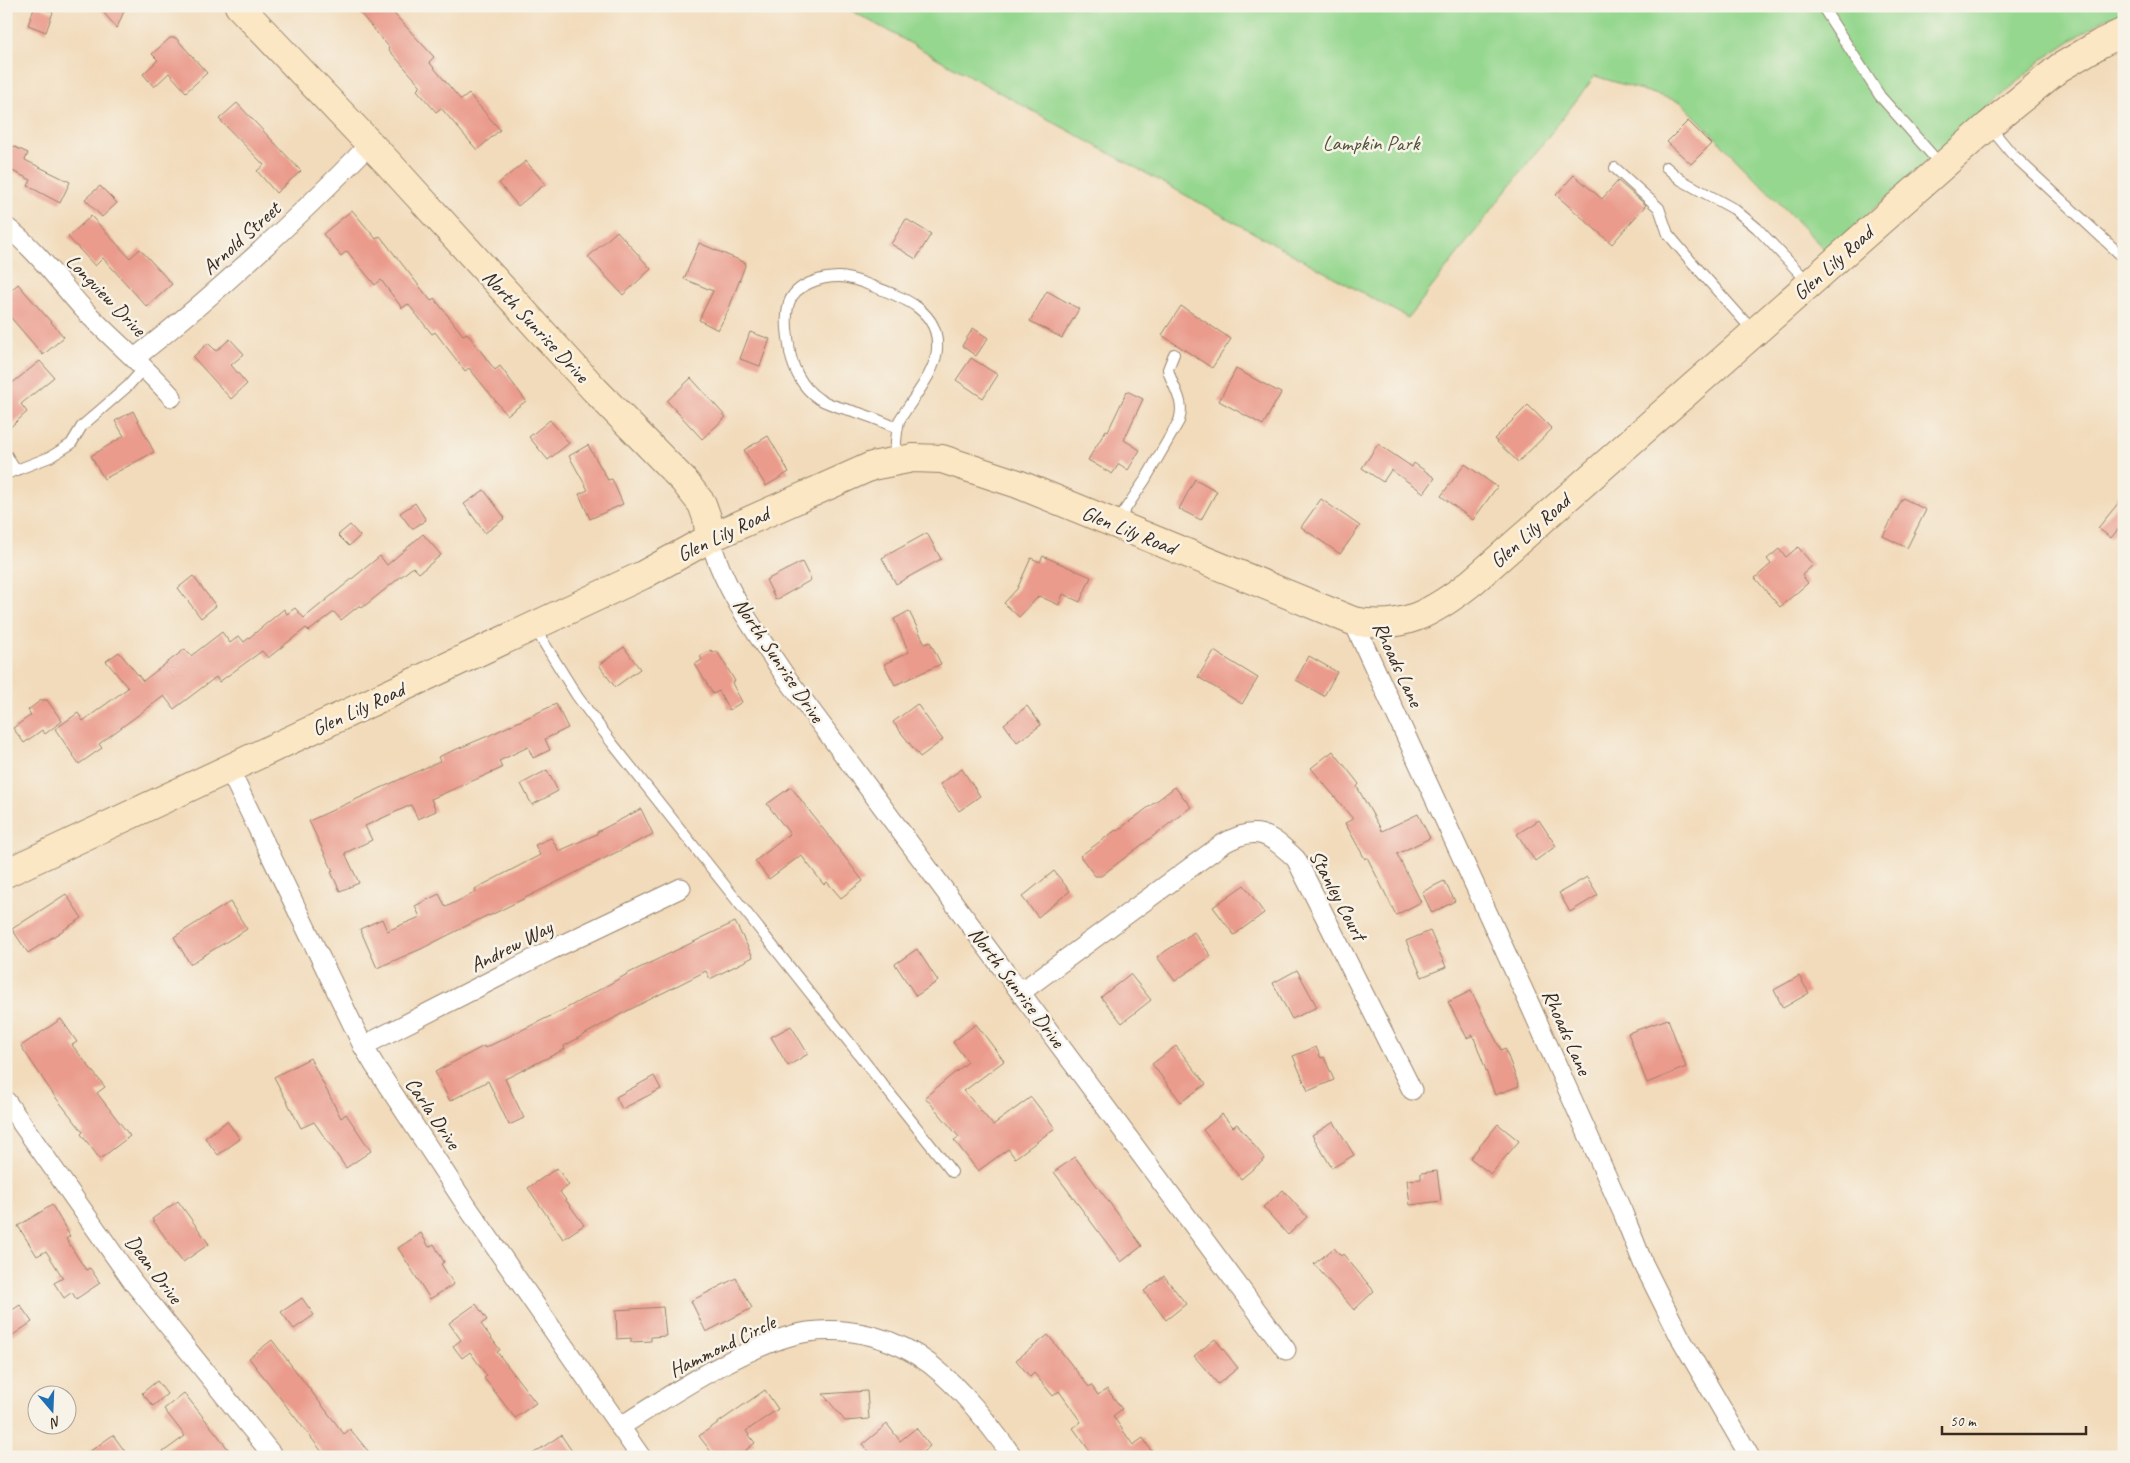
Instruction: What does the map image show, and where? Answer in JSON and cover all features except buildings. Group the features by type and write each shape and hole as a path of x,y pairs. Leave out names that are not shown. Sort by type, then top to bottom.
{"street":[{"name":"North Sunrise Drive","path":"239,6 370,144 576,369 684,481 702,504 707,518 715,560 760,639 1286,1350"},
{"name":"Glen Lily Road","path":"6,873 643,575 710,538 872,466 896,461 913,458 950,461 1018,484 1353,621 1390,624 1418,617 1445,603 1472,582 1989,125 2059,68 2101,43 2124,32"},
{"name":"Arnold Street","path":"140,363 178,324 278,236 370,144"},
{"name":"Longview Drive","path":"6,227 36,255 90,315 172,397"},
{"name":"Rhoads Lane","path":"1353,621 1620,1204 1643,1263 1680,1337 1750,1457"},
{"name":"Carla Drive","path":"229,769 363,1046 468,1208 641,1457"},
{"name":"Stanley Court","path":"1020,992 1221,845 1236,836 1254,833 1270,837 1296,859 1412,1090"},
{"name":"Andrew Way","path":"363,1046 549,951 681,888"},
{"name":"Dean Drive","path":"6,1101 133,1282 274,1457"},
{"name":"Hammond Circle","path":"620,1427 706,1376 763,1347 806,1332 844,1331 873,1336 894,1343 930,1364 961,1394 1013,1457"}],"lane":[{"path":"1822,6 1880,96 1942,166"},
{"path":"1989,125 2012,154 2124,258"},
{"path":"1666,166 1681,180 1734,209 1757,228 1810,284"},
{"path":"1615,168 1659,208 1668,234 1755,332"},
{"path":"896,461 898,428 898,421 933,368 937,349 936,334 929,318 905,298 841,277 820,279 800,288 789,302 786,319 789,348 797,373 806,387 819,399 838,408 862,413 898,428"},
{"path":"1116,524 1145,480 1179,421 1182,412 1181,400 1168,369 1169,362 1174,354"},
{"path":"6,454 11,472 50,457 71,444 82,426 128,386 140,363"},
{"path":"533,627 577,696 612,743 952,1172"}],"green space":[{"name":"Lampkin Park","path":"843,6 2124,6 2124,12 2104,19 2043,59 1826,251 1681,102 1595,76 1408,318"}]}
